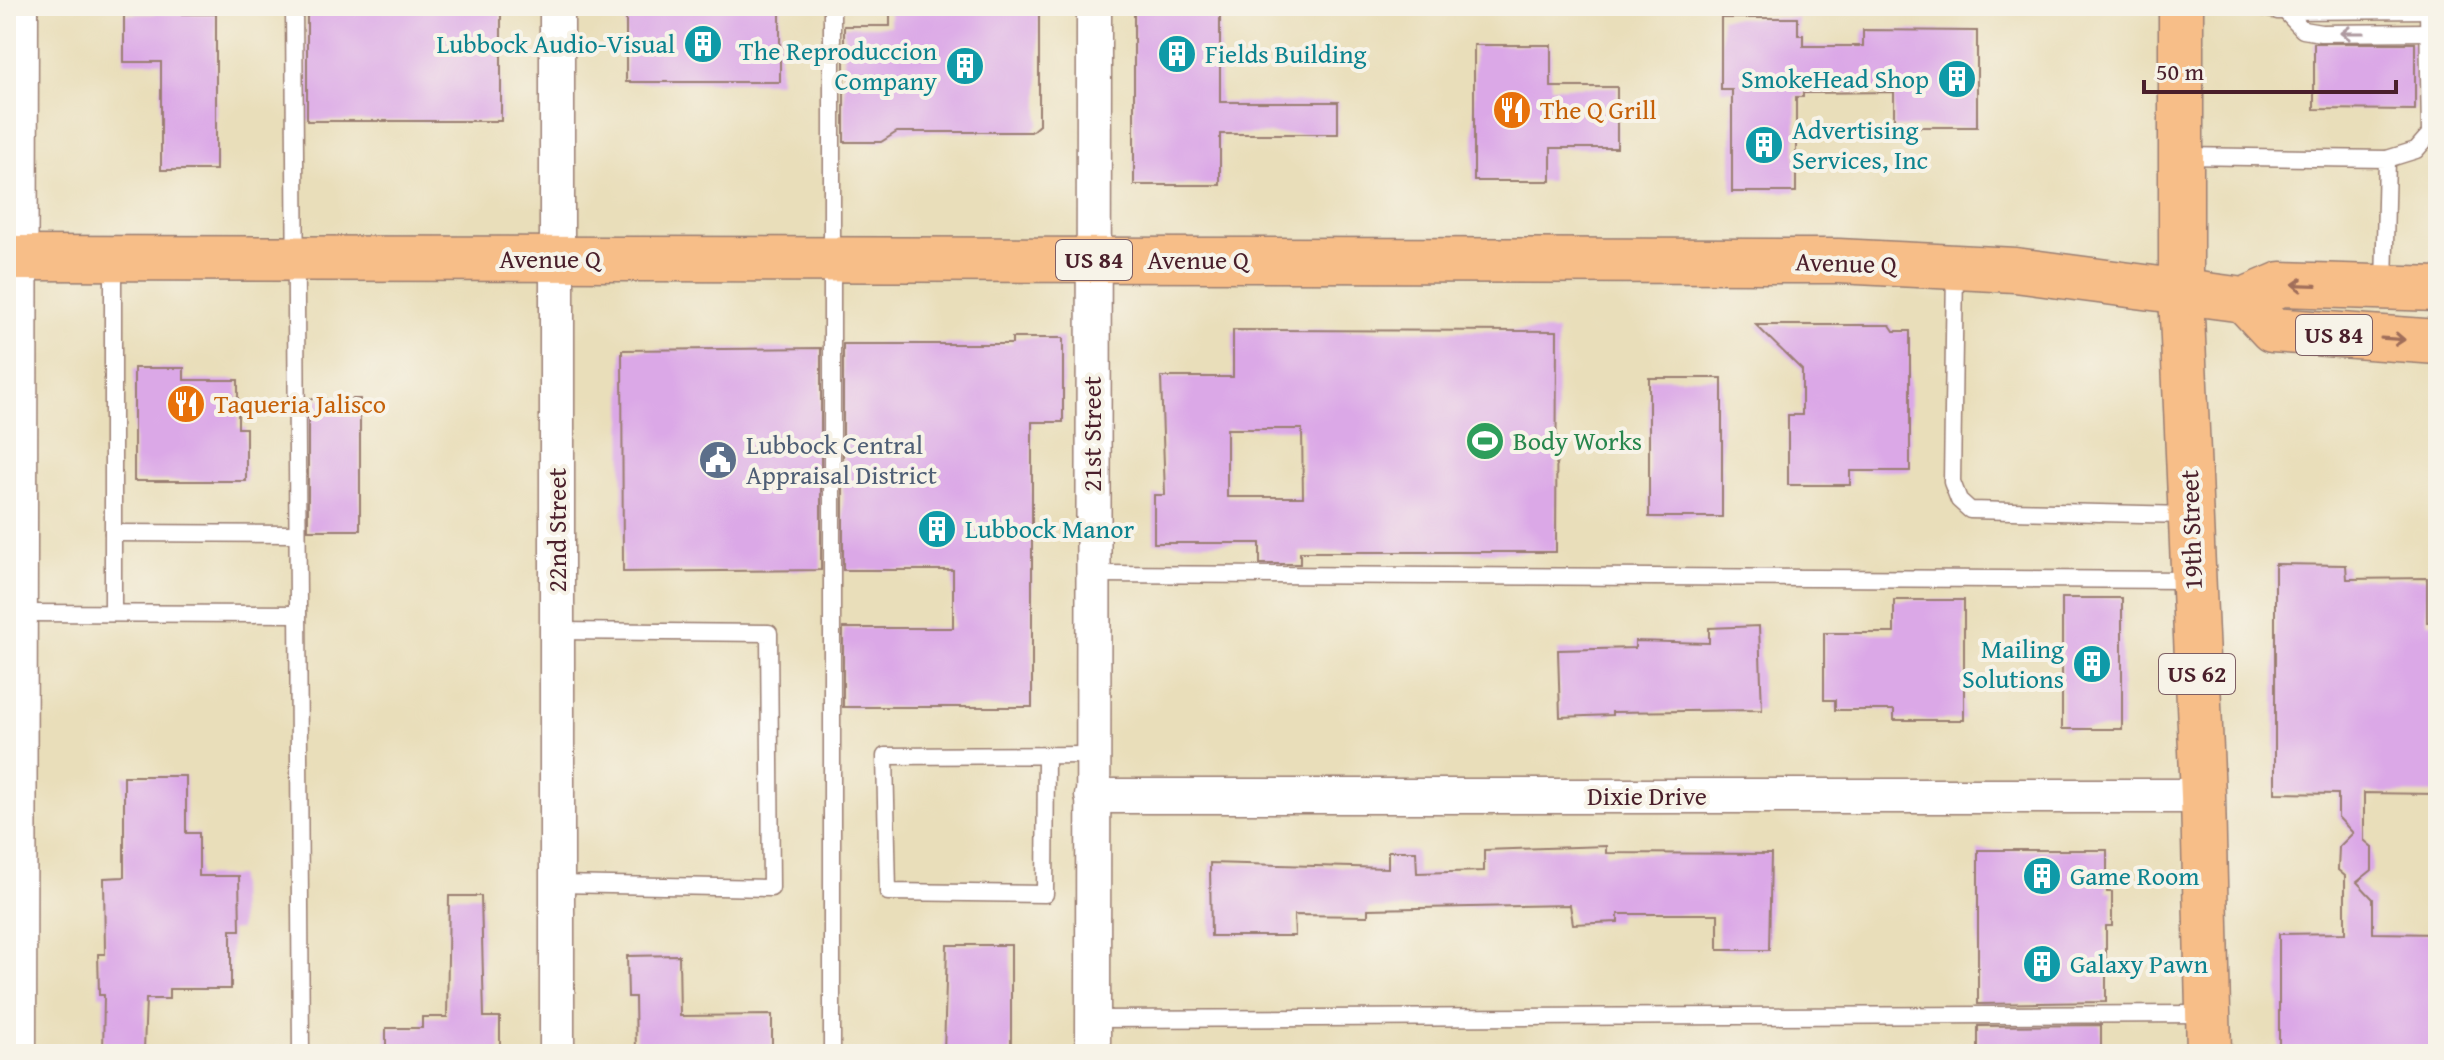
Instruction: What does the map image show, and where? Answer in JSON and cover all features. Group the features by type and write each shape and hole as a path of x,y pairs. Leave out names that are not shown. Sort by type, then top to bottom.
{"main road":[{"name":"19th Street","path":"2181,6 2181,293 2203,796 2208,1034"},
{"name":"Avenue Q","path":"13,258 1838,261 2015,270 2244,300 2281,284 2438,289"},
{"name":"US 84","path":"2244,300 2272,330 2438,342"}],"street":[{"path":"19,1054 20,613 13,258 21,6"},
{"name":"22nd Street","path":"557,6 557,1054"},
{"name":"21st Street","path":"1093,1054 1094,6"},
{"name":"Dixie Drive","path":"1092,796 2203,796"}],"lane":[{"path":"294,6 301,1054"},
{"path":"832,6 832,1054"},
{"path":"2181,156 2387,159 2416,150 2430,134 2428,32 2433,10 2285,11 2258,6"},
{"path":"2285,11 2303,30 2321,33 2428,32"},
{"path":"2384,288 2387,159"},
{"path":"113,258 113,613"},
{"path":"1955,267 1952,482 1959,500 1970,510 2190,515"},
{"path":"113,533 297,534"},
{"path":"1092,574 2193,580"},
{"path":"20,613 298,614"},
{"path":"557,631 769,633 771,888 557,884"},
{"path":"1046,756 1045,894 888,892 885,756 1092,755"},
{"path":"1093,1019 2208,1034"}],"building":[{"path":"307,6 501,6 501,121 307,121"},
{"name":"Lubbock Audio-Visual","path":"626,6 780,6 780,82 626,82"},
{"name":"The Reproduccion Company","path":"890,6 1039,6 1039,125 1031,132 897,132 881,142 844,142 844,26 890,26"},
{"name":"Fields Building","path":"1134,6 1220,6 1220,102 1338,102 1338,134 1220,134 1220,185 1134,185"},
{"path":"124,14 216,14 216,170 161,170 161,62 124,62"},
{"path":"1721,18 1798,18 1798,35 1803,35 1803,46 1863,46 1863,30 1977,31 1977,127 1894,127 1894,92 1803,93 1803,97 1796,97 1796,192 1732,192 1732,90 1721,90"},
{"path":"2314,43 2415,43 2415,110 2314,109"},
{"name":"The Q Grill","path":"1474,45 1551,45 1551,87 1617,87 1617,148 1551,148 1551,181 1474,181"},
{"path":"1756,325 1890,325 1894,331 1910,331 1910,471 1850,471 1850,485 1788,485 1788,415 1802,415 1802,370"},
{"path":"1233,330 1557,331 1556,552 1300,552 1300,564 1260,564 1260,543 1154,543 1154,495 1165,495 1161,377 1233,377","holes":["1227,429 1302,429 1303,497 1227,497"]},
{"name":"Lubbock Manor","path":"1012,338 1063,338 1063,422 1032,422 1032,707 843,707 843,628 953,628 953,570 843,570 843,344 1012,344"},
{"name":"Lubbock Central Appraisal District","path":"821,348 821,570 623,572 622,350"},
{"name":"Taqueria Jalisco","path":"134,368 184,368 184,380 238,380 238,428 246,428 246,481 134,481"},
{"path":"1649,378 1722,378 1722,517 1649,517"},
{"path":"308,399 360,399 360,530 308,530"},
{"path":"2275,564 2346,565 2347,579 2427,578 2427,622 2438,622 2438,794 2364,793 2364,840 2372,847 2372,870 2357,882 2373,899 2373,933 2438,934 2438,1054 2279,1054 2279,934 2345,933 2345,876 2338,870 2339,847 2353,833 2338,817 2338,794 2275,793"},
{"name":"Mailing Solutions","path":"2062,598 2122,598 2122,729 2062,729"},
{"path":"1894,600 1964,600 1964,720 1894,720 1894,710 1835,710 1835,700 1824,700 1824,633 1894,633"},
{"path":"1759,626 1762,710 1612,712 1612,715 1560,717 1558,650 1635,648 1635,641 1709,643 1709,628"},
{"path":"124,776 186,776 186,833 199,833 199,876 239,876 240,930 231,930 231,989 169,989 169,999 146,999 144,1050 133,1049 133,1054 103,1054 104,995 99,995 98,954 105,954 104,878 124,877"},
{"path":"1606,846 1606,853 1771,854 1769,950 1718,950 1718,914 1618,914 1618,922 1573,924 1570,905 1368,909 1368,916 1294,915 1295,936 1211,936 1210,863 1388,868 1388,851 1416,851 1417,873 1484,871 1484,850"},
{"path":"1978,850 2107,850 2107,892 2112,892 2112,926 2106,926 2106,1002 1978,1004"},
{"path":"449,896 481,896 484,1017 500,1017 500,1054 386,1054 386,1028 422,1028 422,1017 447,1017"},
{"path":"947,945 1011,945 1011,1054 944,1054"},
{"path":"679,955 680,1016 772,1015 772,1054 636,1054 635,997 628,997 627,956"},
{"path":"2101,1025 2101,1054 1978,1054 1978,1026"}],"place":[{"name":"Lubbock Audio-Visual","path":"703,44"},
{"name":"Fields Building","path":"1177,54"},
{"name":"The Reproduccion Company","path":"965,66"},
{"name":"SmokeHead Shop","path":"1957,79"},
{"name":"The Q Grill","path":"1512,110"},
{"name":"Advertising Services, Inc","path":"1764,145"},
{"name":"Taqueria Jalisco","path":"186,404"},
{"name":"Body Works","path":"1485,441"},
{"name":"Lubbock Central Appraisal District","path":"718,460"},
{"name":"Lubbock Manor","path":"937,529"},
{"name":"Mailing Solutions","path":"2092,664"},
{"name":"Game Room","path":"2042,876"},
{"name":"Galaxy Pawn","path":"2042,964"}]}
